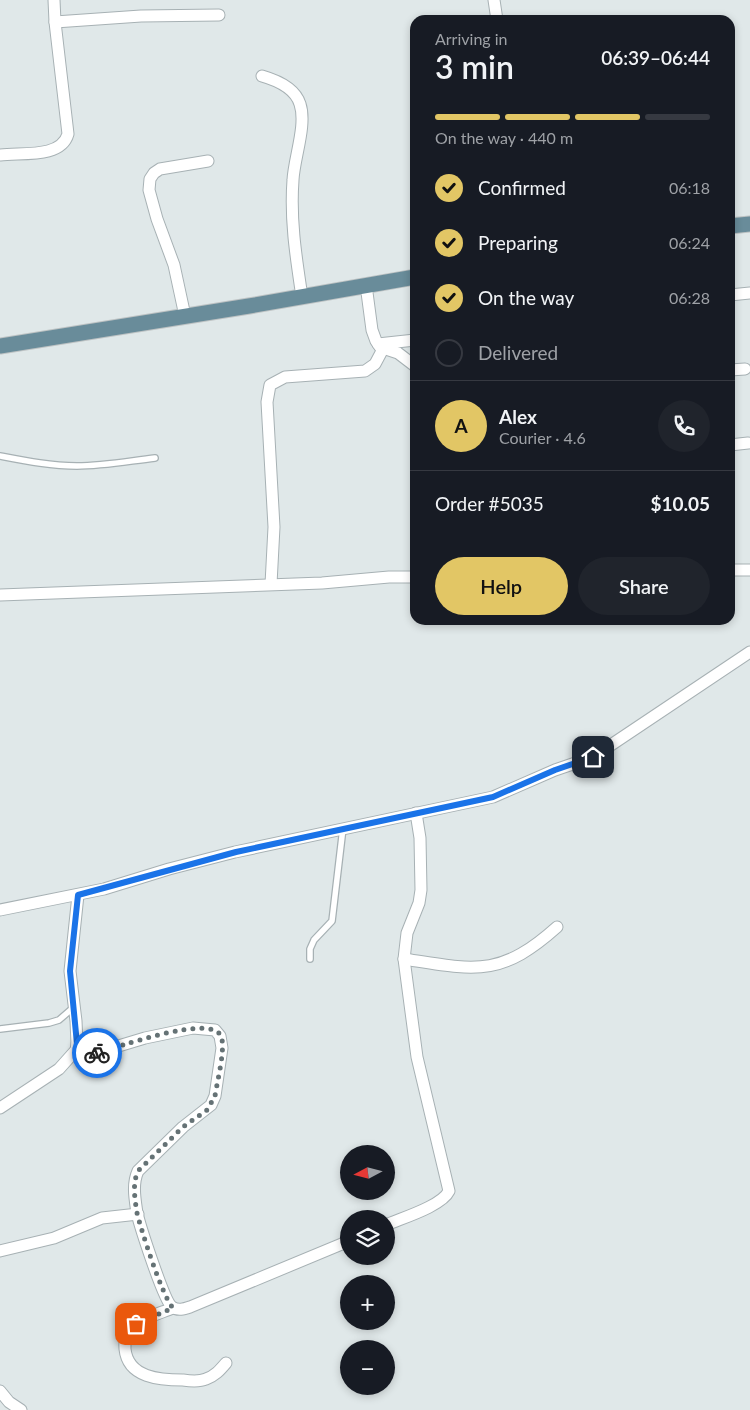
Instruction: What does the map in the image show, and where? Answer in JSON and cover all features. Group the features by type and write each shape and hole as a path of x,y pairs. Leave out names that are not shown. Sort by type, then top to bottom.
{"main road":[{"path":"735,226 750,224"},
{"path":"0,346 410,278"}],"street":[{"path":"0,154 42,152 56,148 66,140 68,134 54,22 54,0"},
{"path":"494,0 496,15"},
{"path":"54,22 141,16 219,15"},
{"path":"262,76 285,86 298,99 301,105 299,140 293,178 291,224 302,297"},
{"path":"185,316 174,265 154,209 149,184 154,172 160,169 208,161"},
{"path":"271,584 274,527 267,402 270,385 285,377 366,371 375,364 380,346 372,330 366,284"},
{"path":"735,294 750,293"},
{"path":"380,346 410,341"},
{"path":"380,346 398,353 410,362"},
{"path":"735,370 745,369"},
{"path":"735,444 748,443"},
{"path":"735,570 750,570"},
{"path":"0,595 98,593 410,577"},
{"path":"0,910 78,895 188,864 343,828 493,797 555,770 593,757 750,652"},
{"path":"395,1221 422,1210 442,1198 449,1191 417,1057 404,959 407,933 419,903 421,890 420,838 416,812"},
{"path":"0,1108 59,1069 71,1057 77,1044 70,971 78,895"},
{"path":"404,959 462,967 483,967 500,964 528,952 557,927"},
{"path":"77,1044 82,1051 92,1054 145,1038 193,1028 215,1030 220,1036 222,1048 212,1105 183,1127 138,1171 134,1185 138,1214 159,1280 169,1304 173,1308 182,1310 190,1307 340,1245"},
{"path":"0,1251 54,1238 102,1218 138,1214"},
{"path":"173,1308 136,1324 130,1330 125,1340 126,1357 130,1365 142,1374 153,1377 165,1380 193,1381 204,1380 213,1376 226,1362"},
{"path":"0,1391 9,1402 21,1410"}],"lane":[{"path":"0,456 28,462 77,466 104,465 155,458"},
{"path":"310,959 310,949 314,940 330,924 334,914 343,828"},
{"path":"0,1029 49,1023 59,1020 74,1007"}],"way so far":[{"path":"97,1053 145,1038 193,1028 215,1030 222,1041 215,1096 212,1105 183,1127 138,1171 135,1178 134,1185 138,1214 159,1280 169,1304 173,1308 136,1324"}],"route":[{"path":"97,1053 85,1053 77,1044 70,971 78,895 236,852 493,797 555,770 593,757"}]}
